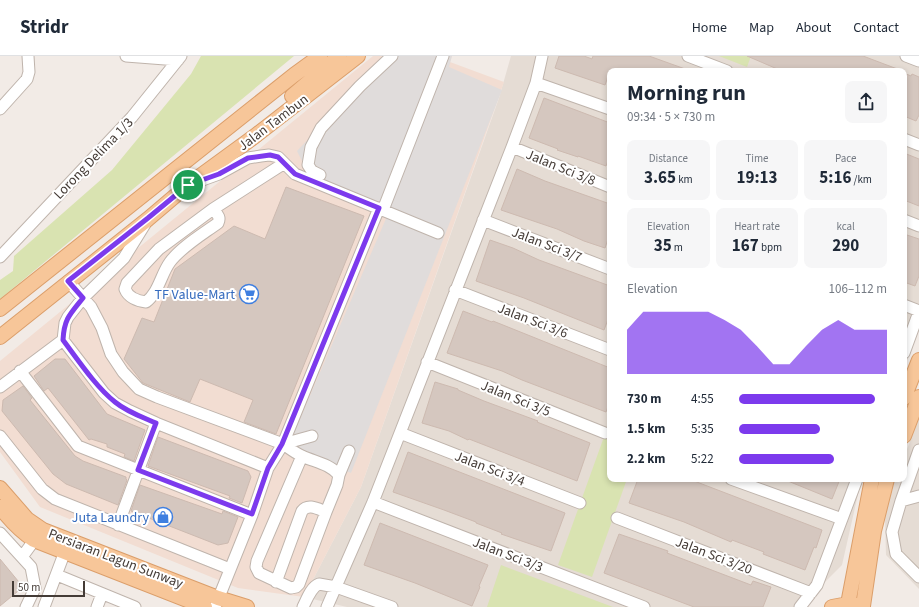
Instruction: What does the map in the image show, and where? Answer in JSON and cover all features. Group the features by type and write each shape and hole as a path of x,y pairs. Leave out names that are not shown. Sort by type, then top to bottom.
{"main road":[{"name":"Jalan Tambun","path":"0,309 294,75 320,56"},
{"path":"255,136 282,105 339,56"},
{"name":"Jalan Tambun","path":"0,337 188,185 255,136 358,56"},
{"path":"907,390 919,360"},
{"path":"907,425 913,403"},
{"path":"848,604 871,482"},
{"path":"832,607 848,604 864,607 874,531 886,482"},
{"name":"Persiaran Lagun Sunway","path":"0,488 27,519 38,535"},
{"name":"Persiaran Lagun Sunway","path":"0,507 11,522 23,533 38,535 216,602 247,607"},
{"name":"Persiaran Lagun Sunway","path":"67,546 205,607"}],"street":[{"path":"0,109 27,80 29,72 28,56"},
{"path":"126,56 180,58"},
{"path":"320,175 312,171 308,165 311,147 321,128 360,86 392,56"},
{"path":"216,602 252,514 268,468 282,444 381,209 443,56"},
{"path":"328,607 373,502 512,147 536,83 542,56"},
{"path":"688,56 719,68"},
{"path":"906,56 919,61"},
{"name":"Lorong Delima 1/3","path":"0,257 132,117 180,58"},
{"path":"536,83 607,108"},
{"path":"907,140 919,145"},
{"name":"Jalan Sci 3/8","path":"512,147 607,186"},
{"path":"188,185 219,174 248,158 270,155 278,157 295,174 438,233"},
{"path":"213,209 219,216 220,220 218,223 177,254 169,263 152,297 146,302 127,295 125,289 126,283 159,249 213,209 284,164"},
{"path":"148,218 124,258 83,298 68,317 65,323 63,340 104,392 115,403 156,423 268,468"},
{"name":"Jalan Sci 3/7","path":"483,220 607,268"},
{"path":"907,221 919,226"},
{"path":"68,281 92,307 102,328 111,354 123,372 139,389 282,444 293,452 335,469 339,475"},
{"name":"Jalan Sci 3/6","path":"456,290 607,349"},
{"path":"907,306 919,311 907,345"},
{"path":"0,387 63,340"},
{"name":"Jalan Sci 3/5","path":"427,362 605,433"},
{"path":"20,371 78,446 252,514"},
{"path":"118,525 156,423"},
{"name":"Jalan Sci 3/4","path":"400,433 580,503"},
{"path":"0,436 42,489 55,499 230,569"},
{"path":"282,444 312,436"},
{"path":"919,450 892,532 896,554 919,577"},
{"path":"302,456 256,567 259,573 292,588 300,584 349,451"},
{"path":"739,482 842,519"},
{"path":"800,607 817,585 856,482"},
{"path":"901,501 919,496"},
{"name":"Jalan Sci 3/3","path":"373,502 644,607"},
{"path":"276,582 302,511 308,506 326,512"},
{"name":"Jalan Sci 3/20","path":"617,518 811,593"},
{"path":"0,533 31,568 35,588 26,607"},
{"path":"22,557 38,535"},
{"path":"44,607 67,546"},
{"path":"57,575 135,607"},
{"path":"303,607 316,584 336,587 392,607"},
{"path":"97,607 102,594"}],"shaded area":[{"path":"373,56 452,56 450,62 504,82 361,487 304,597 238,588 40,507 0,452 0,361"},
{"path":"388,56 452,56 449,67 502,90 351,473 288,447 391,207 308,173 297,151"},
{"path":"511,56 919,56 919,328 907,361 907,68 607,68 607,482 862,482 842,565 800,607 347,607 304,597 361,487 499,98"},
{"path":"919,418 919,589 886,555 885,518 894,482 907,482 907,449"}],"green space":[{"path":"201,56 294,56 0,299 0,280 13,271 14,256 112,170 191,74"},
{"path":"719,56 751,56 747,67"},
{"path":"607,428 607,482 626,482 592,577 558,565"},
{"path":"501,565 613,607 487,607"}],"building":[{"path":"559,56 584,56 592,59 593,56 649,56 682,68 607,68 607,79 605,85 555,68"},
{"path":"747,56 863,56 895,68 775,68"},
{"path":"907,74 911,76 912,74 919,77 919,115 916,121 907,117"},
{"path":"544,98 607,122 607,163 606,166 578,157 529,138"},
{"path":"907,154 919,159 919,206 907,201"},
{"path":"517,169 545,181 607,203 607,242 605,248 584,241 557,229 501,210"},
{"name":"TF Value-Mart","path":"286,187 364,216 276,434 244,422 253,400 200,379 190,402 143,383 124,359 142,318 154,322 175,269 234,226 265,239"},
{"path":"907,235 919,239 919,276 915,286 907,283"},
{"path":"490,240 607,285 607,322 604,330 524,298 476,281"},
{"path":"463,311 492,322 493,321 607,367 607,409 606,412 502,371 447,353"},
{"path":"55,359 65,359 107,414 145,430 134,461 124,457 125,454 107,447 107,444 91,439 89,440 48,388 44,391 34,376"},
{"path":"435,382 458,389 484,401 538,421 537,422 590,443 577,481 469,439 468,440 449,431 422,423"},
{"path":"23,386 32,398 30,400 75,456 83,461 126,477 127,480 118,505 66,484 53,474 2,411 3,400"},
{"path":"158,437 248,471 251,477 242,503 229,498 230,496 148,466"},
{"path":"408,452 565,513 551,551 501,534 502,533 476,522 393,492"},
{"path":"637,482 697,482 822,530 816,548 814,547 805,570 763,554 764,552 732,540 731,542 684,522 629,503"},
{"path":"790,482 839,482 832,499"},
{"path":"140,485 222,514 223,511 238,517 228,543 218,545 131,511"},
{"path":"380,523 488,565 472,606 415,583 364,565"},
{"path":"619,534 668,551 667,553 751,585 753,581 771,587 763,607 694,607 604,573"},
{"path":"0,559 23,587 0,606"}],"place":[{"name":"TF Value-Mart","path":"249,294"},
{"name":"Juta Laundry","path":"163,517"}],"route":[{"path":"270,155 278,157 295,174 379,208 282,444 268,468 252,514 138,470 156,423 115,403 104,392 63,340 65,323 83,298 68,281 188,185 219,174 248,158 270,155"}]}
